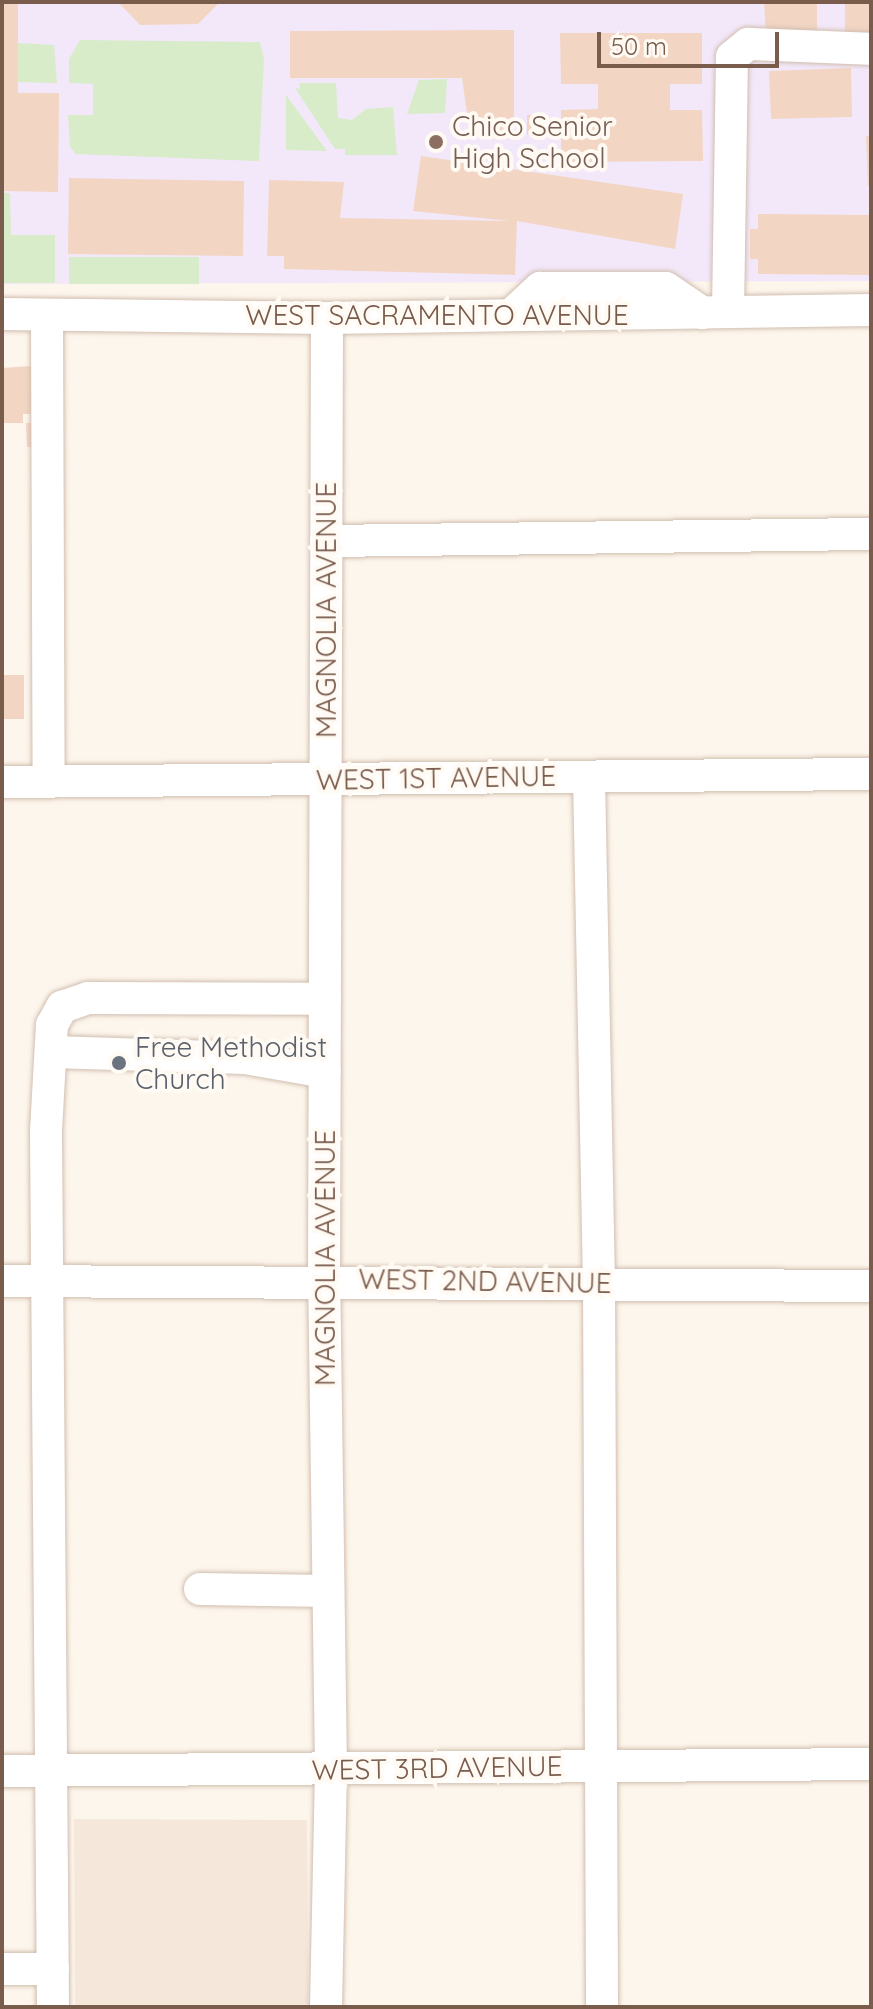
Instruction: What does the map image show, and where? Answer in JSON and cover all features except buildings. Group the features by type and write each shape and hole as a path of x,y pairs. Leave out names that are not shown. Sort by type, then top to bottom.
{"street":[{"path":"716,312 732,57 748,44 871,49"},
{"name":"WEST SACRAMENTO AVENUE","path":"2,314 327,318 871,310"},
{"path":"47,315 49,782"},
{"name":"MAGNOLIA AVENUE","path":"326,2007 331,1769 324,1279 327,318"},
{"path":"326,541 871,534"},
{"name":"WEST 1ST AVENUE","path":"2,782 871,774"},
{"path":"589,777 599,1283 602,2007"},
{"path":"53,2007 50,1281 46,1131 52,1025 62,1007 88,998 325,999"},
{"path":"52,1052 245,1058 325,1072"},
{"name":"WEST 2ND AVENUE","path":"2,1281 324,1279 871,1286"},
{"path":"200,1589 328,1591"},
{"name":"WEST 3RD AVENUE","path":"2,1771 871,1764"},
{"path":"2,1969 53,1969"}],"shaded area":[{"name":"Chico Senior High School","path":"2,2 871,2 871,281 2,284"},
{"path":"74,1819 307,1820 308,2007 75,2007"}],"green space":[{"path":"80,40 260,42 264,59 259,161 76,154 70,147 68,115 93,115 93,84 69,83 69,59"},
{"path":"18,43 54,45 57,83 18,82"},
{"path":"447,79 445,113 407,114 419,80"},
{"path":"299,83 336,83 338,118 352,120 366,109 393,107 397,155 345,155 345,149 335,149 295,88 300,89"},
{"path":"286,95 327,151 286,150"},
{"path":"2,193 10,193 11,235 55,235 55,283 2,283"},
{"path":"69,257 199,257 199,284 69,284"}],"place":[{"name":"Chico Senior High School","path":"436,142"},
{"name":"Free Methodist Church","path":"119,1063"}]}
